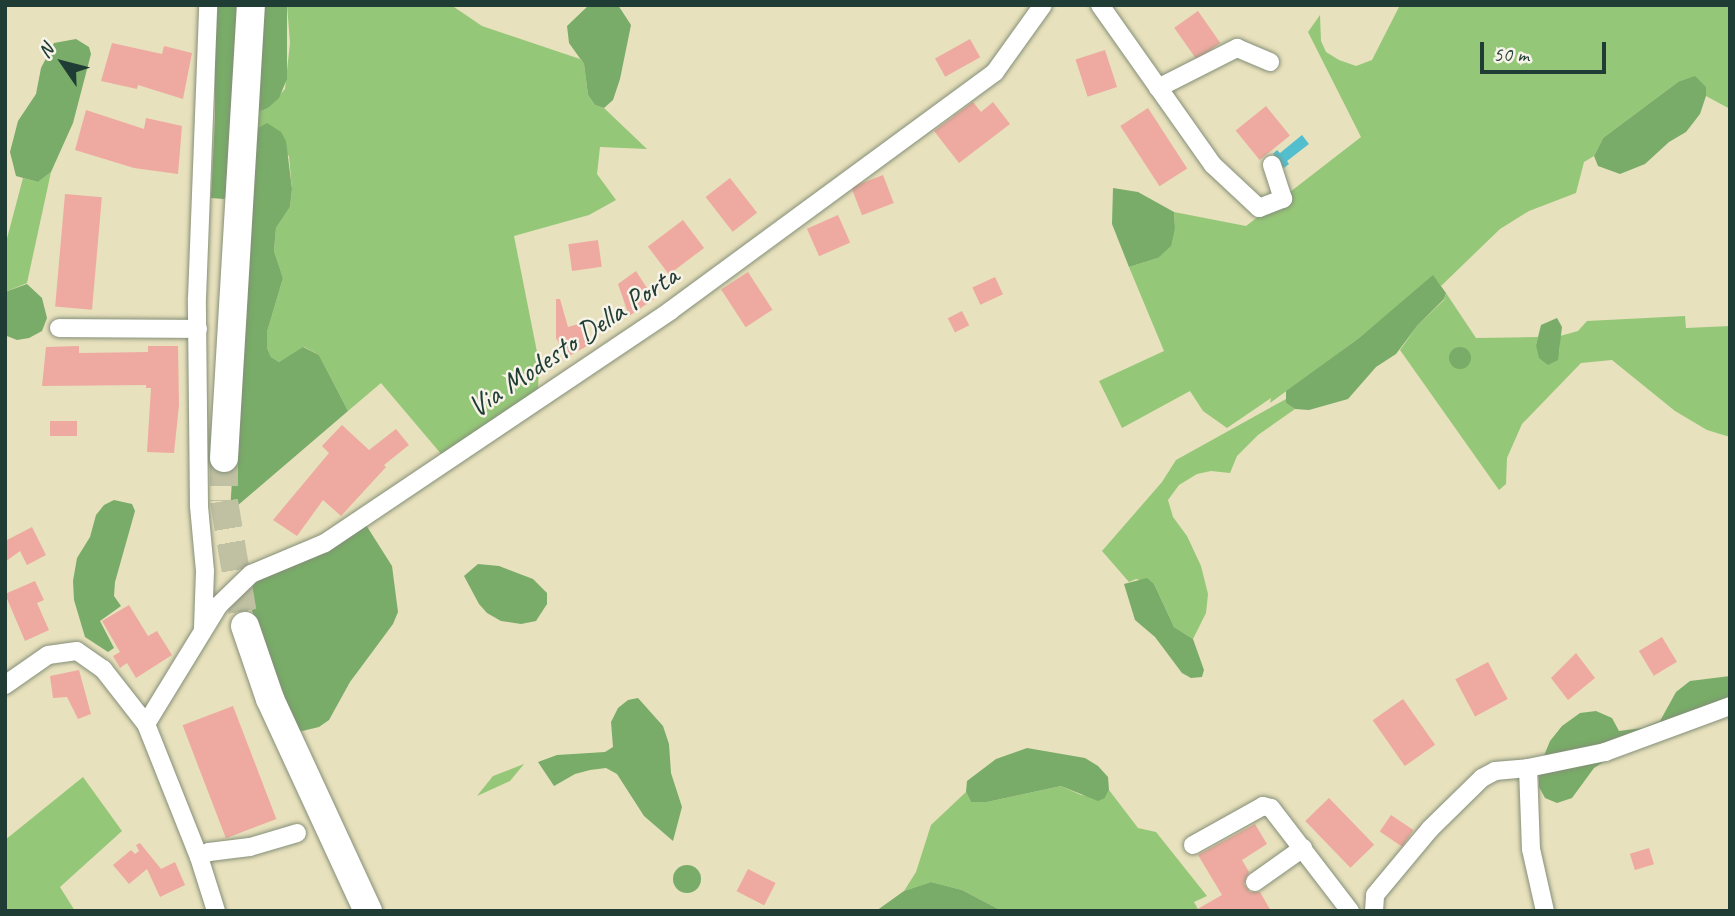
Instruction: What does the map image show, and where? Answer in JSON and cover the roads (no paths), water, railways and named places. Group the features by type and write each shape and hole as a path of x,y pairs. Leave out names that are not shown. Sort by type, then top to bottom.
{"highway":[{"path":"224,458 251,5"},
{"path":"245,626 270,699 368,911"}],"street":[{"path":"203,631 205,571 199,506 198,329 208,5"},
{"name":"Via Modesto Della Porta","path":"146,724 219,605 251,574 325,543 670,311 995,72 1043,5"},
{"path":"1100,5 1213,165 1259,208 1283,199 1272,165"},
{"path":"1158,88 1237,48 1270,62"},
{"path":"59,328 198,329"},
{"path":"5,685 48,655 77,651 103,669 146,724 200,857 216,911"},
{"path":"1362,911 1375,903 1430,829 1482,778 1495,771 1528,768 1605,752 1730,706"},
{"path":"1528,768 1531,849 1545,911"},
{"path":"1194,845 1263,806 1277,814 1350,911"},
{"path":"200,857 209,852 250,847 297,833"},
{"path":"1255,882 1303,848"}],"water":[{"path":"1302,135 1309,144 1287,161 1289,164 1284,168 1273,154 1277,150 1280,153"}],"tunnel":[{"path":"224,458 224,501 245,626"}]}
